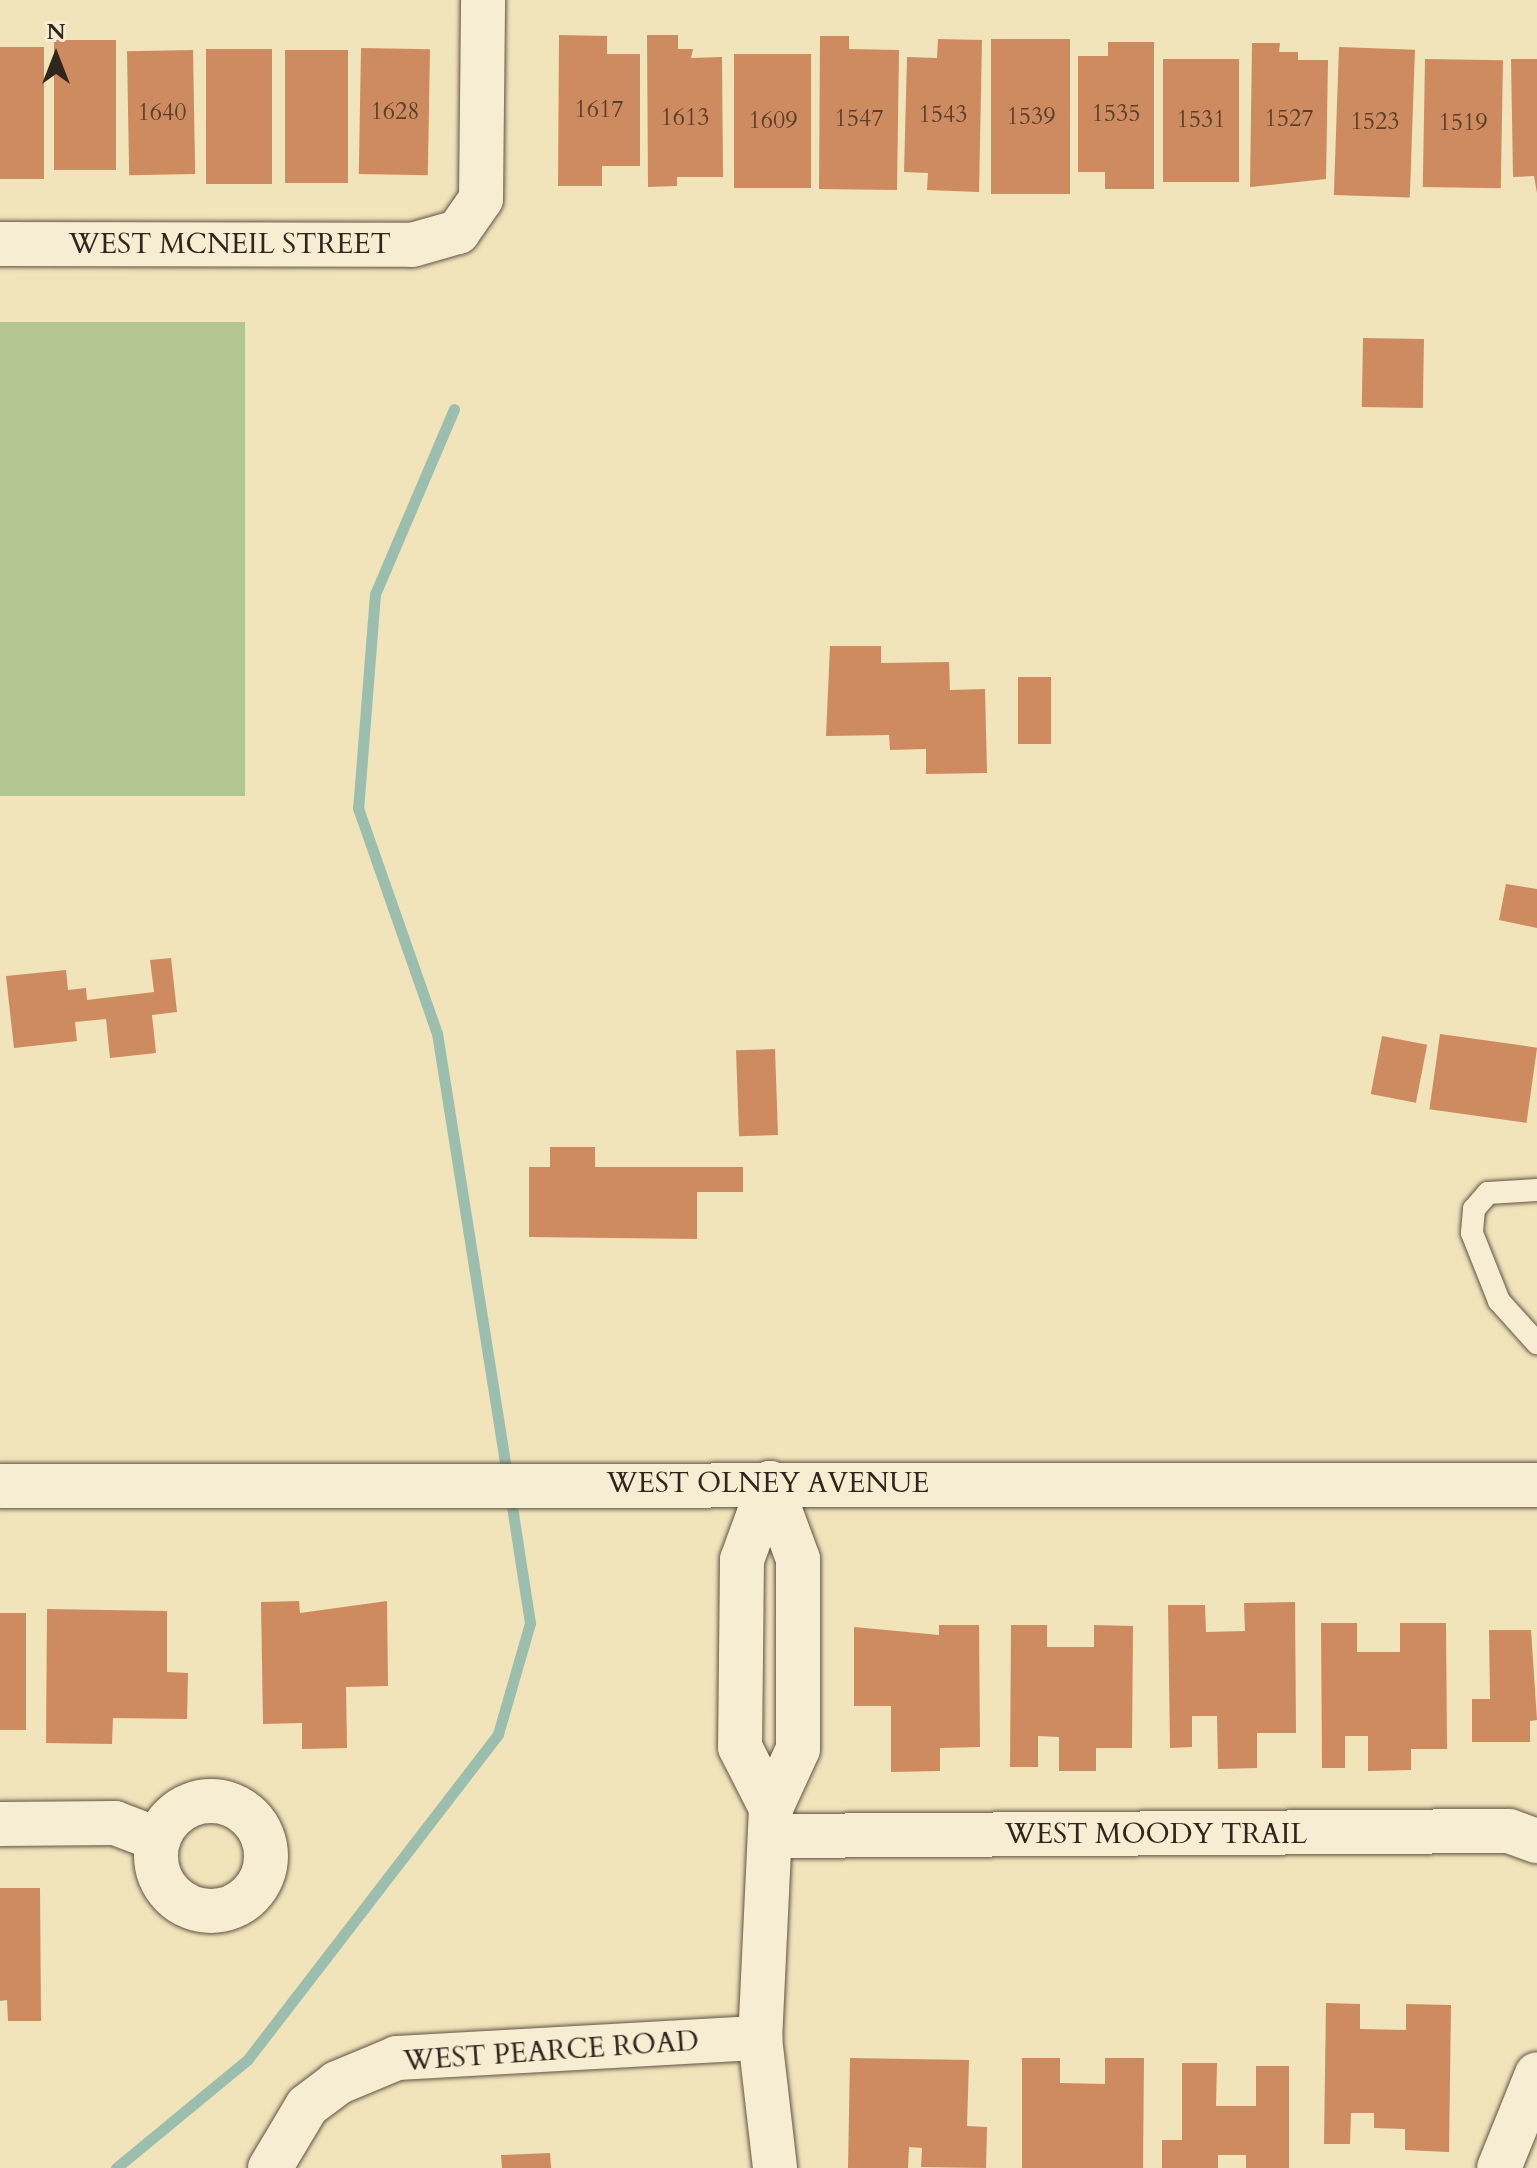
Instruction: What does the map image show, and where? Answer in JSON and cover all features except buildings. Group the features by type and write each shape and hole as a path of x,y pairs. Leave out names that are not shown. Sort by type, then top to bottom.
{"street":[{"name":"WEST MCNEIL STREET","path":"0,244 412,245 458,232 481,199 483,0"},
{"name":"WEST OLNEY AVENUE","path":"0,1486 483,1486 591,1483 1537,1485"},
{"path":"770,1483 742,1560 740,1747 772,1822"},
{"path":"770,1483 798,1559 798,1749 772,1822 760,2038 775,2168"},
{"name":"WEST MOODY TRAIL","path":"772,1822 1509,1831 1537,1841"},
{"path":"0,1824 115,1823 157,1839"},
{"name":"WEST PEARCE ROAD","path":"270,2168 307,2106 337,2083 397,2058 760,2038"},
{"path":"1499,2168 1537,2074"}],"lane":[{"path":"1537,1190 1488,1193 1474,1209 1472,1233 1499,1301 1537,1343"}],"green space":[{"path":"0,322 245,322 245,796 0,796"}],"waterway":[{"path":"454,409 375,594 358,808 437,1033 507,1477"},
{"path":"116,2168 248,2059 498,1734 530,1623 510,1494"}]}
